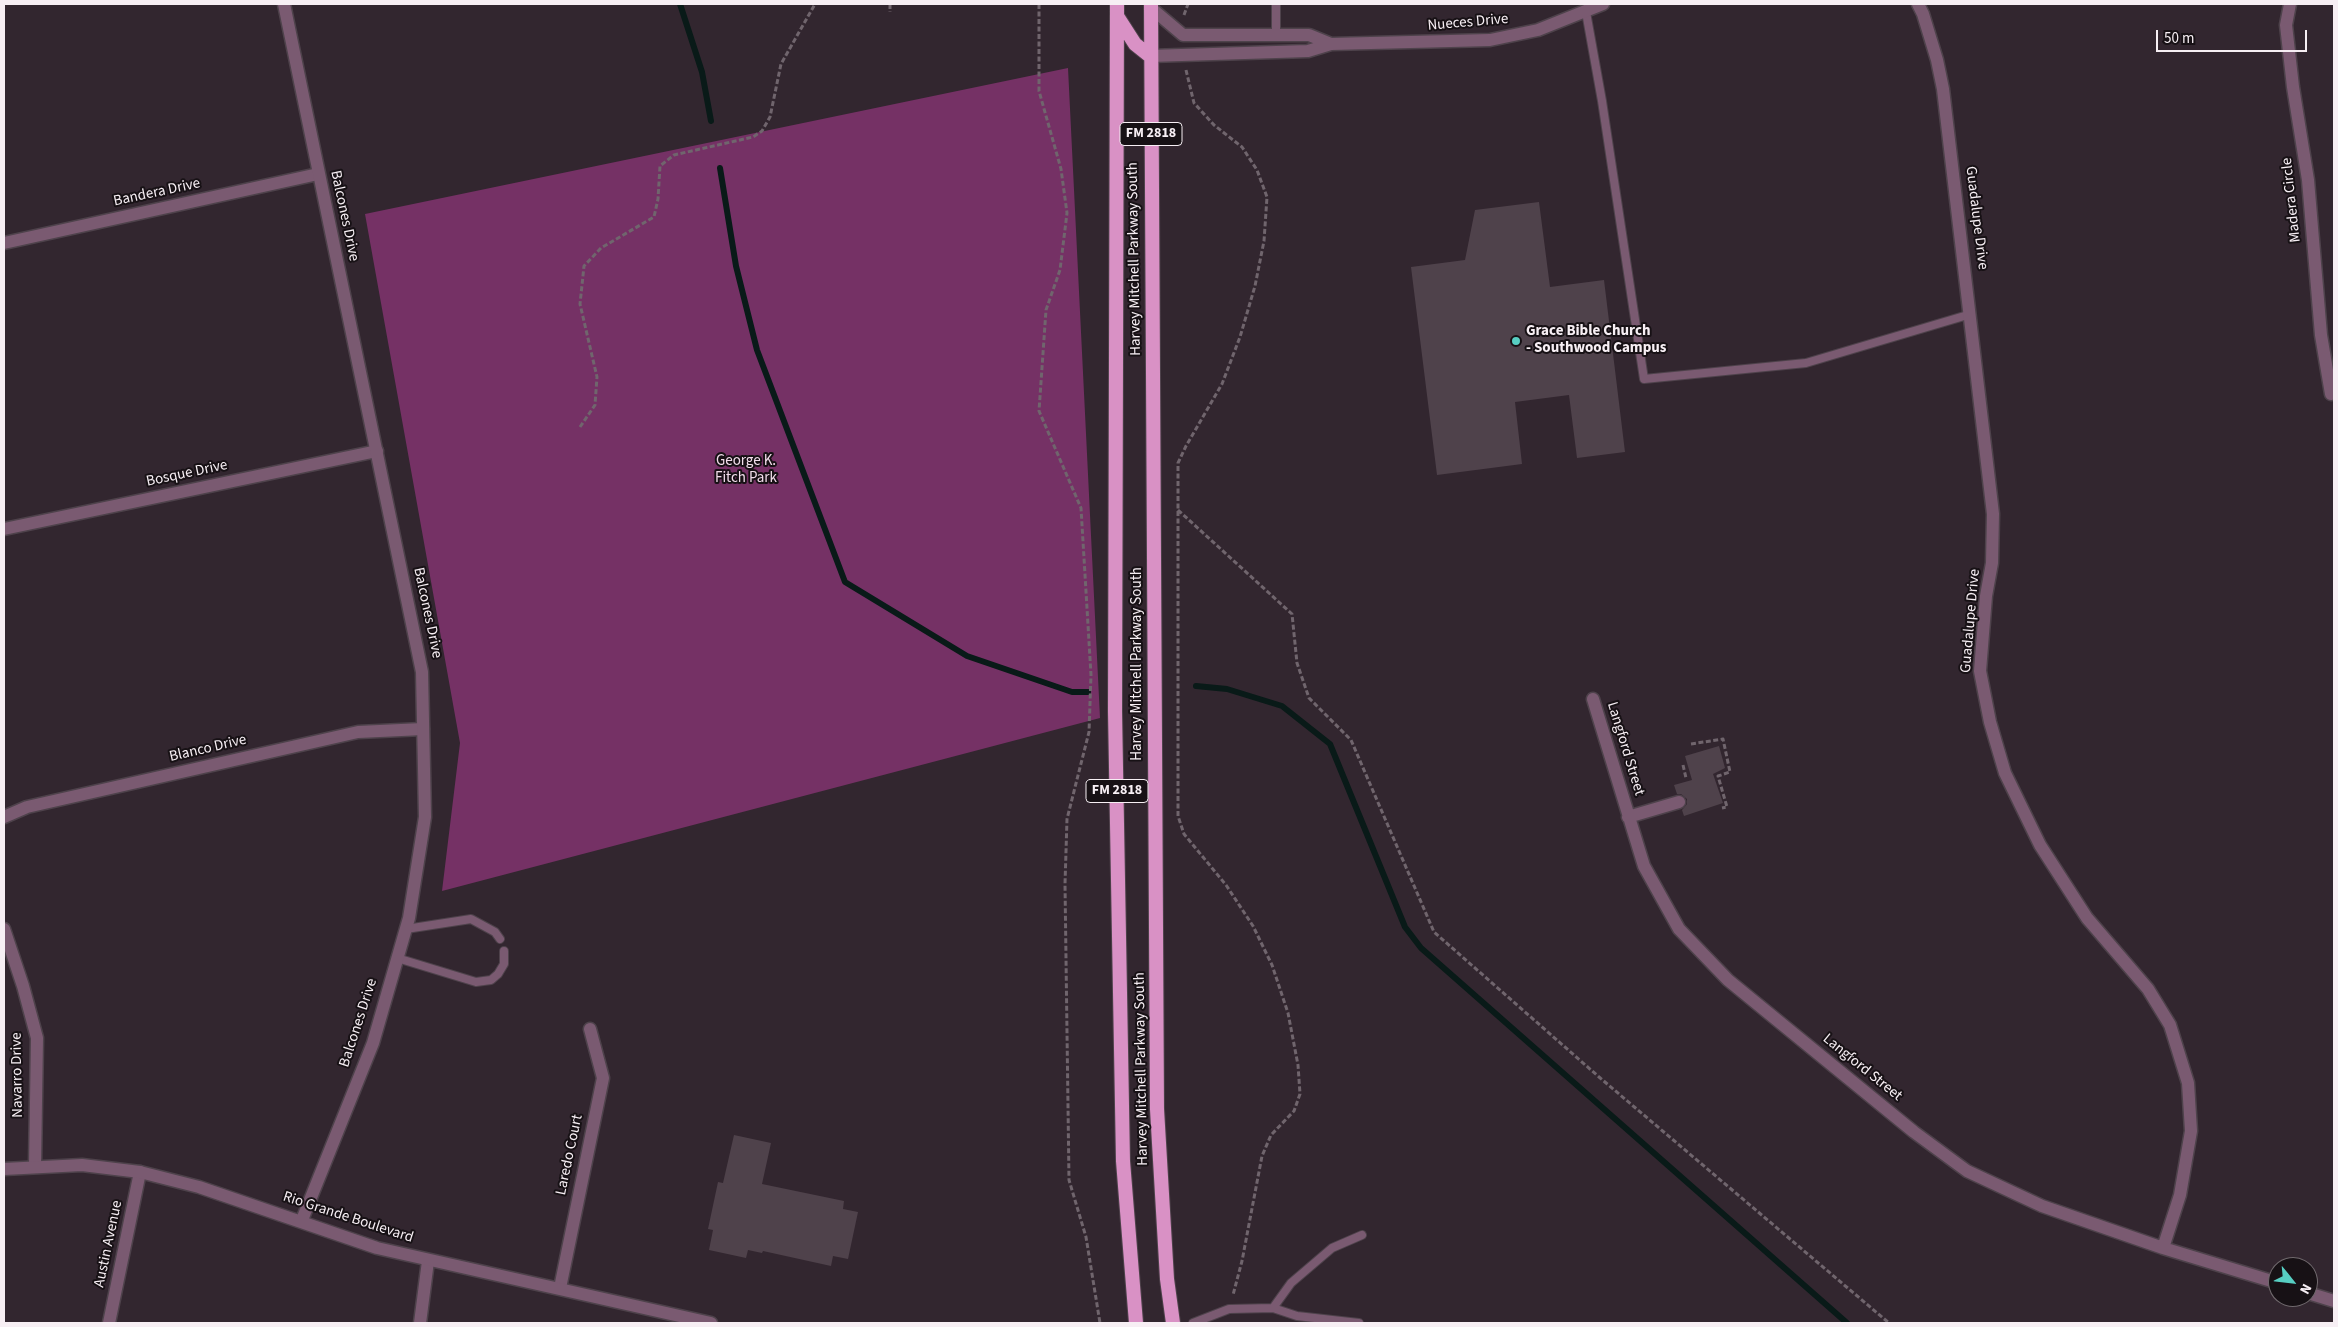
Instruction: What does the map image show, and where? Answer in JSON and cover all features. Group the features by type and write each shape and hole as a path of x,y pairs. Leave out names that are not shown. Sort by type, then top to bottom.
{"highway":[{"name":"Harvey Mitchell Parkway South","path":"1151,6 1157,1109 1167,1279 1173,1323"},
{"name":"Harvey Mitchell Parkway South","path":"1117,10 1115,711 1123,1161 1136,1323"},
{"path":"1117,10 1135,44 1150,56"}],"street":[{"name":"Balcones Drive","path":"284,4 422,672 424,729 425,817 406,929 373,1043 302,1220"},
{"name":"Guadalupe Drive","path":"1918,4 1932,42 1943,89 1971,314 1993,514 1992,563 1986,596 1980,671 1990,722 2004,773 2040,844 2087,918 2148,989 2170,1025 2188,1083 2191,1131 2180,1195 2163,1248"},
{"name":"Madera Circle","path":"2290,4 2286,25 2308,180 2321,335 2331,394"},
{"path":"1151,6 1183,35"},
{"name":"Nueces Drive","path":"1150,56 1308,52 1331,44 1490,40 1538,30 1595,7"},
{"name":"Nueces Drive","path":"1183,35 1309,35 1331,44"},
{"name":"Bandera Drive","path":"4,243 318,174"},
{"name":"Bosque Drive","path":"4,529 377,451"},
{"name":"Langford Street","path":"1593,699 1644,866 1679,929 1728,980 1914,1132 1967,1171 2042,1206 2163,1248 2268,1280"},
{"name":"Blanco Drive","path":"4,817 27,807 358,732 424,729"},
{"path":"1628,817 1679,802"},
{"name":"Navarro Drive","path":"4,929 24,986 37,1038 35,1165"},
{"name":"Laredo Court","path":"560,1288 603,1078 590,1029"},
{"name":"Rio Grande Boulevard","path":"4,1169 35,1165 82,1165 140,1172 199,1187 302,1220 377,1248 428,1261 560,1288 706,1323"},
{"name":"Austin Avenue","path":"109,1323 140,1172"},
{"path":"420,1323 428,1261"},
{"path":"2318,1296 2334,1301"}],"lane":[{"path":"1276,4 1276,35"},
{"path":"1595,7 1602,101 1644,379 1800,364 1971,314"},
{"path":"406,929 471,919 495,932 500,939"},
{"path":"397,958 476,982 490,980 498,974 504,964 504,951"},
{"path":"1273,1308 1291,1284 1332,1248 1362,1235"},
{"path":"1193,1323 1229,1309 1273,1308 1297,1316 1358,1323"}],"path":[{"path":"580,427 595,405 597,377 580,304 584,266 601,248 654,216 658,198 660,166 674,154 753,137 762,130 770,117 781,64 815,4"},
{"path":"890,4 890,12"},
{"path":"1039,4 1039,92 1061,169 1067,213 1060,270 1046,310 1039,411 1081,508 1091,675 1089,732 1067,819 1065,884 1069,1180 1086,1237 1100,1323"},
{"path":"1183,35 1184,18 1188,4"},
{"path":"1182,54 1194,103 1214,124 1242,147 1258,170 1267,197 1264,241 1255,286 1240,338 1222,384 1178,463 1178,816 1184,834 1226,885 1253,926 1272,965 1288,1013 1298,1065 1300,1094 1294,1111 1271,1135 1262,1156 1242,1261 1229,1309"},
{"path":"1178,510 1292,614 1297,663 1309,698 1351,740 1434,932 1599,1078 1889,1323"},
{"path":"1691,744 1723,739 1730,772 1718,776 1720,790 1727,807 1722,808"},
{"path":"1683,766 1686,778"}],"green space":[{"name":"George K. Fitch Park","path":"1068,68 1100,718 442,891 460,743 365,214"}],"building":[{"name":"Grace Bible Church - Southwood Campus","path":"1539,202 1550,287 1604,280 1625,452 1577,458 1569,395 1515,402 1522,464 1437,475 1411,267 1465,260 1475,210"},
{"path":"1719,746 1725,768 1713,774 1723,803 1684,816 1682,810 1687,804 1687,799 1681,794 1677,794 1674,785 1692,780 1685,756"},
{"path":"734,1135 771,1143 762,1184 844,1201 843,1209 858,1212 848,1259 833,1256 831,1266 763,1251 762,1253 748,1250 746,1258 709,1250 713,1230 708,1229 718,1182 723,1183"}],"waterway":[{"path":"680,4 702,72 711,121"},
{"path":"720,168 736,266 757,350 845,582 967,656 1072,692 1088,692"},
{"path":"1196,686 1227,689 1282,706 1330,744 1405,927 1421,948 1847,1323"}],"place":[{"name":"Grace Bible Church - Southwood Campus","path":"1516,341"}]}
